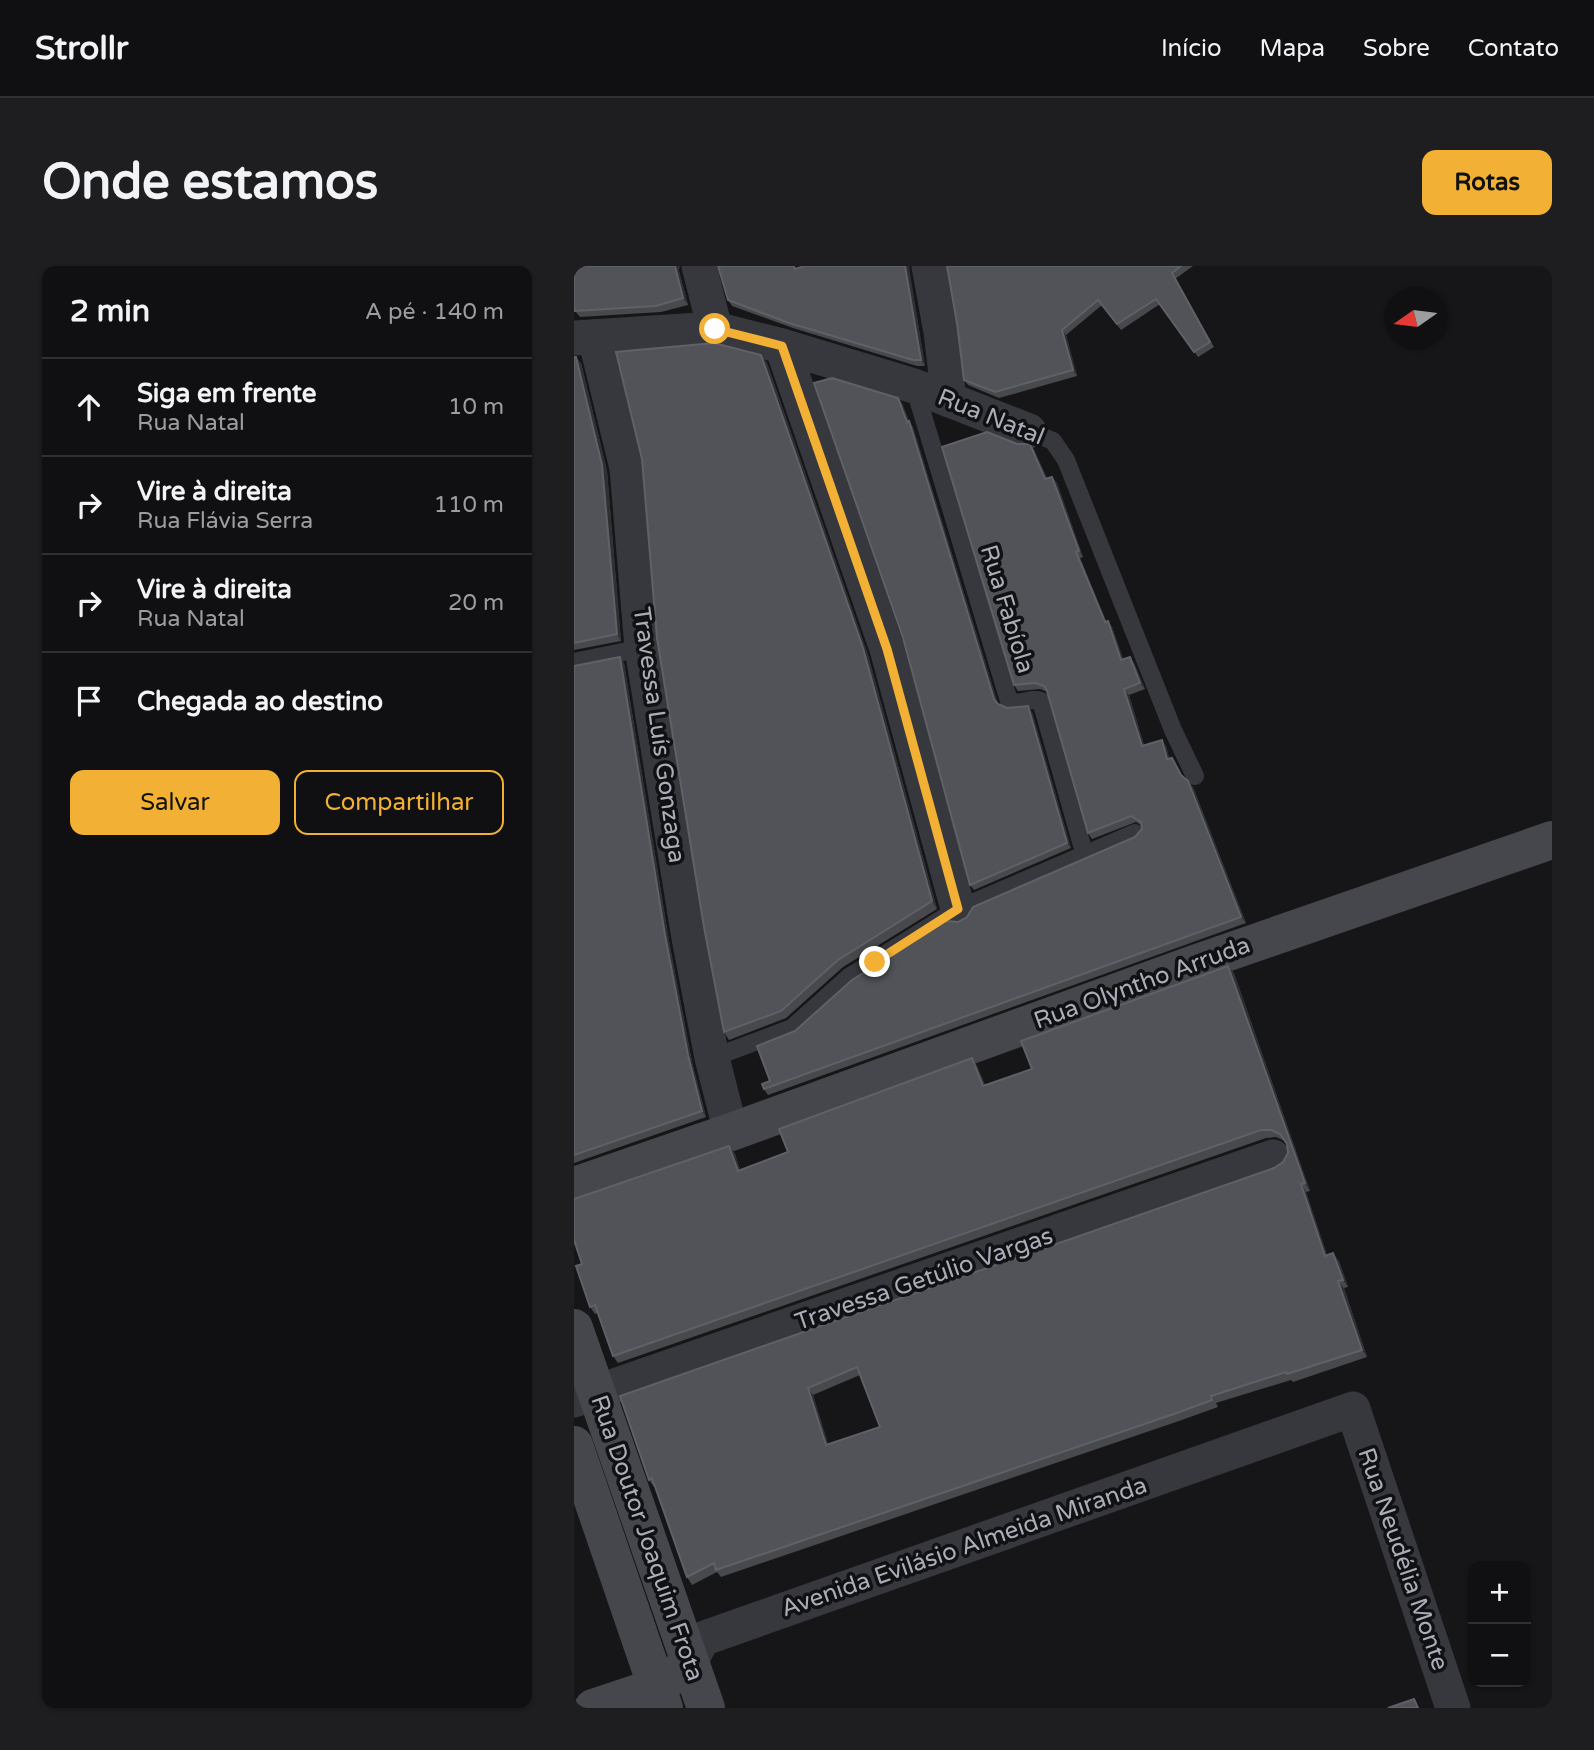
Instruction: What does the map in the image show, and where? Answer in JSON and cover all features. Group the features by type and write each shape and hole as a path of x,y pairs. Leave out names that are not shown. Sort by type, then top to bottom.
{"street":[{"path":"699,266 715,329"},
{"path":"929,266 941,332 949,400"},
{"name":"Rua Natal","path":"585,337 715,329 782,346 914,386 1029,431"},
{"name":"Travessa Luís Gonzaga","path":"585,337 627,468 642,648 689,938 712,1058 731,1132"},
{"path":"782,346 887,649 958,909"},
{"name":"Rua Olyntho Arruda","path":"574,1186 731,1132 1206,959 1552,840"},
{"name":"Travessa Getúlio Vargas","path":"585,1397 1273,1157"},
{"name":"Rua Doutor Joaquim Frota","path":"574,1328 585,1397 706,1708"},
{"name":"Avenida Evilásio Almeida Miranda","path":"593,1708 660,1698 690,1663 702,1639 1353,1409"},
{"name":"Rua Neudélia Monte","path":"1353,1409 1453,1708"},
{"name":"Rua Doutor Joaquim Frota","path":"574,1445 660,1698"}],"lane":[{"name":"Rua Fabíola","path":"914,386 1009,701 1018,704 1032,700 1041,701 1085,856"},
{"name":"Rua Natal","path":"1029,431 1053,441 1066,460 1173,730 1195,776"},
{"path":"574,662 642,648"},
{"path":"712,1058 792,1028 849,977 958,909 1135,833"}],"building":[{"path":"574,266 675,266 683,298 656,306 575,311"},
{"path":"718,266 794,266 795,269 804,266 905,266 921,360 913,360 789,323 728,300"},
{"path":"947,266 1181,266 1172,273 1210,342 1194,352 1156,299 1117,324 1098,300 1062,330 1073,370 995,392 964,380"},
{"path":"714,343 761,355 863,648 932,901 838,960 781,1011 724,1032 704,927 657,638 642,459 616,352"},
{"path":"574,357 602,465 617,634 574,643"},
{"path":"832,378 898,398 907,422 909,421 994,699 1007,708 1028,706 1067,843 970,885 903,638 814,383"},
{"path":"987,432 1017,444 1030,444 1045,479 1052,477 1079,551 1076,552 1105,622 1108,621 1121,660 1130,657 1140,683 1124,689 1142,746 1162,740 1167,759 1172,758 1181,775 1188,781 1241,917 764,1089 762,1084 770,1081 757,1046 795,1031 852,980 946,921 958,922 967,917 973,907 1135,837 1142,829 1141,822 1131,816 1088,833 1047,691 1044,686 1035,683 1014,685 942,447"},
{"path":"620,657 665,935 688,1055 702,1111 574,1155 574,666"},
{"path":"1228,966 1305,1183 1301,1184 1325,1256 1333,1253 1343,1280 1338,1281 1362,1350 1211,1396 1212,1400 1174,1414 716,1570 714,1563 687,1577 620,1396 1274,1168 1283,1162 1288,1153 1287,1144 1280,1134 1261,1130 613,1356 595,1305 590,1307 576,1266 582,1264 574,1240 574,1199 729,1146 738,1171 788,1152 779,1129 972,1058 983,1086 1032,1069 1021,1041","holes":["857,1367 880,1427 826,1445 808,1388"]},
{"path":"1414,1699 1418,1708 1388,1708"}],"route":[{"path":"715,329 782,346 887,649 958,909 875,962"}]}
